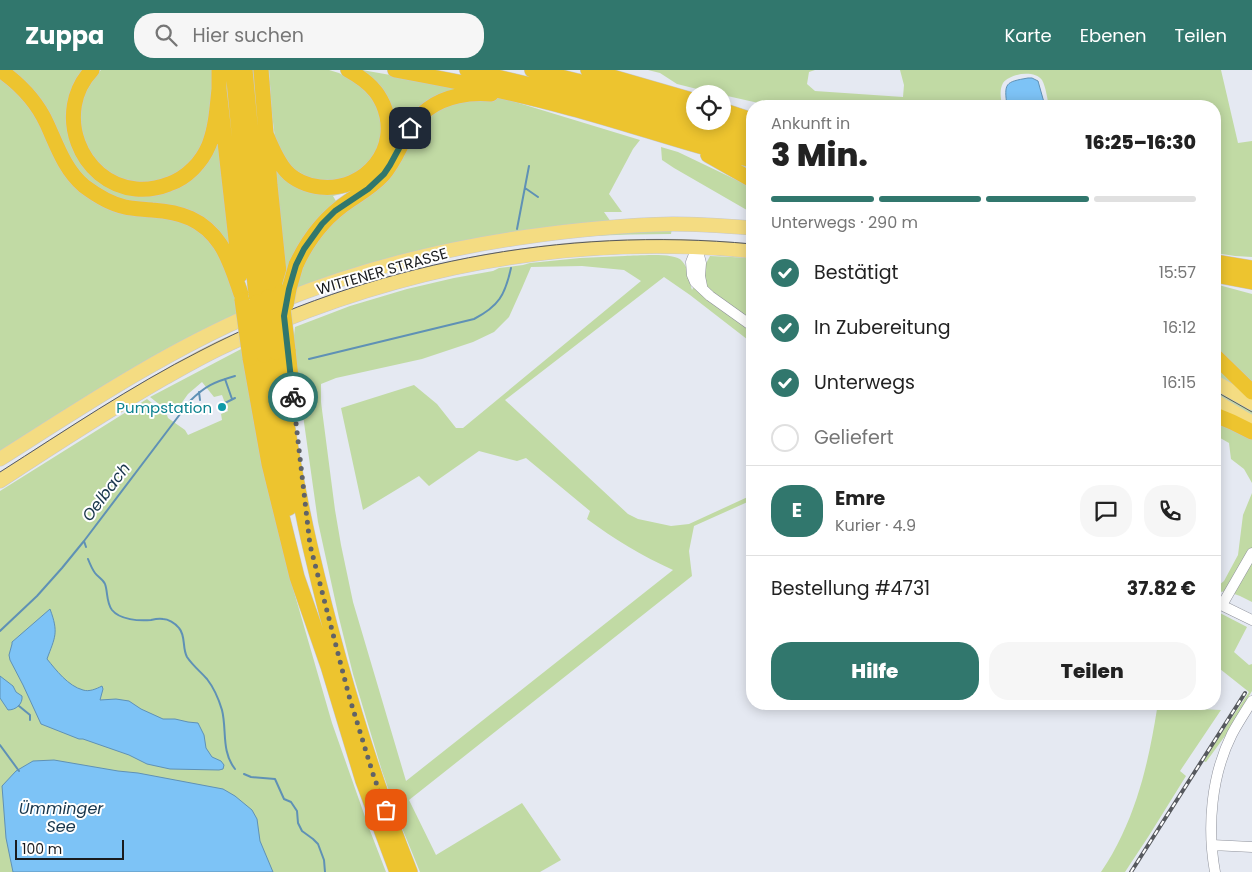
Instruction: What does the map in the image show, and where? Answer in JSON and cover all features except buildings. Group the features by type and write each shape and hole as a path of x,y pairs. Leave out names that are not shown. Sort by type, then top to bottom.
{"highway":[{"path":"0,70 20,86 37,106 72,174 84,186 106,200 125,207 183,214 199,222 210,232 228,259 258,297 284,316"},
{"path":"92,70 78,92 73,113 78,144 85,157 97,171 114,183 136,189 150,189 168,185 193,169 209,146 214,129 219,89"},
{"path":"218,70 240,274 258,297"},
{"path":"232,70 258,297 310,545 349,696 373,774 410,872"},
{"path":"245,70 259,216 258,297"},
{"path":"258,297 266,134 261,70"},
{"path":"266,134 274,152 286,170 293,177 303,182 314,187 335,188 362,178 370,171 384,149 388,122 386,112 376,91 348,70"},
{"path":"395,70 484,86 533,98"},
{"path":"467,70 574,94 686,112"},
{"path":"532,70 574,94"},
{"path":"588,70 686,112"},
{"path":"397,872 363,781 328,666 305,580 278,444 270,354 284,316 296,265 304,249 322,224 335,211 368,189 384,174 410,128 418,118 428,109 446,100 484,94 533,98 574,94 686,112"},
{"path":"731,106 746,108"},
{"path":"731,113 746,118"},
{"path":"731,127 746,132"},
{"path":"698,130 720,161 746,176"},
{"path":"703,130 725,154 746,159"},
{"path":"720,130 746,144"},
{"path":"1221,263 1252,268"},
{"path":"1221,277 1252,282"},
{"path":"1221,362 1252,392"},
{"path":"1221,417 1252,432"}],"main road":[{"name":"WITTENER STRASSE","path":"0,459 106,392 200,338 263,309 337,280 424,255 505,240 608,227 698,225 746,228"},
{"path":"697,247 698,225"},
{"name":"WITTENER STRASSE","path":"0,480 113,409 201,358 284,320 347,296 448,268 518,256 626,247 697,247 746,251"},
{"path":"1221,386 1252,404"},
{"path":"1221,405 1252,423"}],"street":[{"path":"697,247 691,262 692,275 695,282 710,296 746,322"},
{"path":"1221,599 1252,553"},
{"path":"1221,604 1252,620"},
{"path":"1215,872 1212,845 1212,806 1220,766 1232,734 1252,701"},
{"path":"1212,845 1252,846"}],"green space":[{"path":"7,70 88,70 70,116 101,177 164,190 219,131 232,254 209,225 121,204 85,182"},
{"path":"101,70 212,70 211,110 201,149 182,170 164,179 142,183 125,180 111,174 97,162 85,145 79,117 84,95"},
{"path":"269,70 329,70 339,73 360,85 373,99 381,116 381,138 373,158 358,172 339,180 317,180 292,168 284,159 275,138"},
{"path":"362,70 470,89 405,131 352,195 349,192 333,196 340,203 286,287 272,160 285,175 348,188 391,132"},
{"path":"648,70 815,70 809,72 807,84 815,91 903,97 904,85 900,70 1221,70 1238,143 1252,141 1252,257 1221,254 1221,100 1048,100 1042,80 1039,77 1028,74 1017,75 1006,80 1002,86 1001,100 746,100 731,97 731,85 686,86 677,84 660,73"},
{"path":"0,78 28,103 73,183 185,222 209,239 231,275 238,315 0,454"},
{"path":"502,98 640,140 633,149 609,194 622,212 604,212 611,222 295,290 302,268 312,247 425,119 441,108 468,99"},
{"path":"661,147 678,152 746,185 746,210 674,168 662,160"},
{"path":"740,162 746,164 746,182 739,165"},
{"path":"672,228 671,234 559,239 475,250 389,271 294,302 369,275 443,256 481,248 557,237 595,233"},
{"path":"646,255 672,256 678,258 684,264 692,290 710,256 746,258 746,338 664,277 505,400 628,514 638,519 671,526 689,524 746,498 746,503 694,526 689,551 692,576 409,800 436,855 522,803 561,860 540,872 420,872 382,771 353,674 339,618 318,522 293,344 295,327 350,306 407,289 493,271 499,268 580,258","holes":["582,266 624,270 641,281 463,428 456,428 437,404 414,385 341,408 363,510 419,476 429,486 479,451 517,461 526,458 590,511 587,519 628,547 673,570 406,781 353,602 335,510 321,402 321,384 336,378 422,359 473,342 494,332 509,317 531,267"]},
{"path":"1221,286 1252,294 1252,483 1244,469 1231,459 1229,443 1221,438"},
{"path":"243,348 290,578 332,723 386,872 0,872 0,491 147,399 185,430 188,435 222,420 221,414 228,411 222,395 214,397 202,382 188,394 173,415 150,397"},
{"path":"1252,493 1252,602 1226,591 1221,592 1221,583 1238,555 1243,515"},
{"path":"1221,614 1247,627 1234,652 1249,665 1252,664 1252,691 1225,736 1206,762 1203,761 1249,692 1221,670"},
{"path":"1157,710 1221,710 1180,771 1186,776 1125,872 1101,872 1120,840 1129,820 1148,758"}],"water":[{"path":"1032,78 1038,81 1043,100 1007,100 1006,88 1015,81"},
{"path":"50,609 55,635 47,659 63,677 72,685 85,691 102,686 100,700 116,699 129,701 163,719 198,723 204,735 206,748 212,757 221,761 224,765 223,769 170,769 147,764 129,755 79,739 41,724 9,655 12,642"},
{"path":"0,676 22,696 20,704 14,709 8,710 0,698"},
{"name":"Ümminger See","path":"54,760 223,789 252,810 257,819 260,841 273,872 13,872 6,838 2,786 16,771 33,761"}],"waterway":[{"name":"Oelbach","path":"517,229 529,166"},
{"path":"525,188 538,197"},
{"name":"Oelbach","path":"309,359 474,319 483,314 500,299 511,268"},
{"name":"Oelbach","path":"0,631 37,596 62,568 190,401 210,385 235,376"},
{"path":"225,379 232,399"},
{"name":"Oelbach","path":"199,392 200,400"},
{"path":"225,403 235,398"},
{"name":"Oelbach","path":"84,541 86,547"},
{"path":"88,559 94,571 104,582 109,604 115,613 135,620 165,619 179,628 187,657 207,679 218,698 222,710 226,748 235,769"},
{"path":"19,706 30,715 30,720"},
{"path":"0,745 19,771"},
{"path":"244,774 251,777 275,779 284,799 291,802 297,811 298,823 302,831 318,844 324,860 325,872"}],"tram line":[{"path":"0,472 74,424 200,351 265,320 331,295 399,274 468,258 539,247 610,241 681,240 746,244"},
{"path":"1221,394 1252,412"}],"railway":[{"path":"1131,872 1245,693"}],"way so far":[{"path":"293,397 310,545 349,696 386,810"}],"place":[{"name":"Pumpstation","path":"222,407"}],"route":[{"path":"293,397 284,316 296,265 304,249 322,224 335,211 368,189 384,174 410,128"}]}
